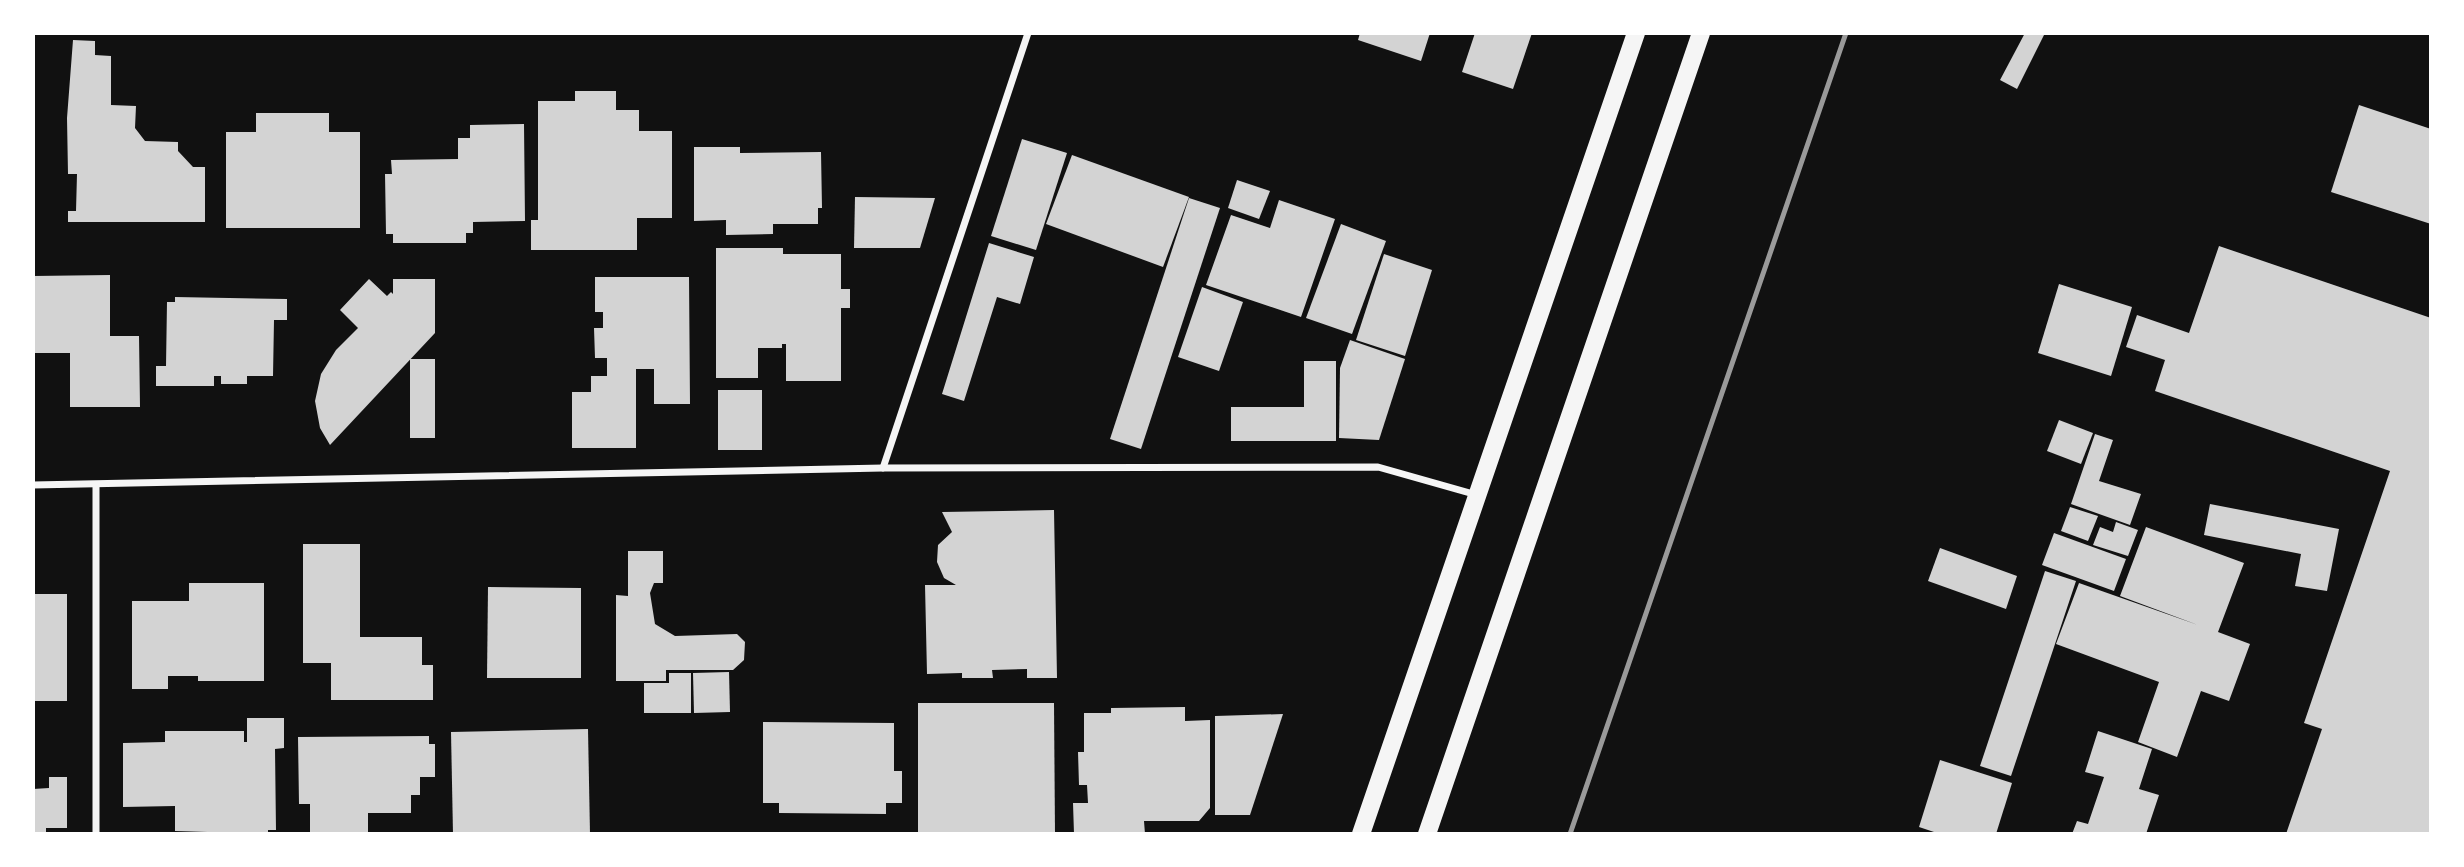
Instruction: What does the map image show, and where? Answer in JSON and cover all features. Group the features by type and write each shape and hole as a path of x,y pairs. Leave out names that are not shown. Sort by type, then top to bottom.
{"main road":[{"path":"1361,834 1636,33"},
{"path":"1427,834 1701,33"}],"street":[{"path":"883,468 1028,33"},
{"path":"33,485 883,468 1378,467 1477,495"},
{"path":"96,485 96,834"}],"building":[{"path":"1360,33 1430,33 1421,61 1358,40"},
{"path":"1475,33 1532,33 1513,89 1462,72"},
{"path":"2025,33 2045,33 2017,89 2000,80"},
{"path":"73,40 95,41 95,55 111,56 111,105 136,106 135,128 145,141 178,142 178,151 193,167 205,167 205,222 68,222 68,211 76,211 77,174 68,174 67,118"},
{"path":"575,91 616,91 616,110 639,110 639,131 672,131 672,218 637,218 637,250 531,250 531,220 538,220 538,101 575,101"},
{"path":"2359,105 2431,129 2431,224 2331,192"},
{"path":"256,113 329,113 329,132 360,132 360,228 226,228 226,132 256,132"},
{"path":"524,124 525,221 473,222 473,233 466,233 466,243 393,243 393,234 386,234 385,174 392,174 391,160 458,159 458,138 470,138 470,125"},
{"path":"1022,139 1067,153 1036,250 991,236"},
{"path":"694,147 740,147 740,153 821,152 822,208 818,208 818,224 773,224 773,234 726,235 726,220 694,221"},
{"path":"1072,155 1189,197 1163,267 1046,224"},
{"path":"1237,180 1270,191 1259,219 1228,208"},
{"path":"855,197 935,198 920,248 854,248"},
{"path":"1189,198 1220,208 1141,449 1110,439"},
{"path":"1279,200 1335,219 1301,317 1206,285 1231,215 1270,228"},
{"path":"1341,224 1386,241 1352,334 1306,318"},
{"path":"989,243 1034,257 1020,304 997,297 964,401 942,394"},
{"path":"2219,246 2431,318 2431,834 2286,834 2322,729 2304,723 2390,471 2155,391 2165,360 2126,347 2137,315 2189,333"},
{"path":"716,248 783,248 783,254 841,254 841,289 850,289 850,308 841,308 841,381 786,381 786,344 782,344 782,348 758,348 758,378 716,378"},
{"path":"1384,254 1432,270 1405,356 1356,340"},
{"path":"110,275 110,336 139,336 140,407 70,407 70,353 33,353 33,276"},
{"path":"595,277 689,277 690,404 654,404 654,369 636,369 636,448 572,448 572,392 591,392 591,376 607,376 607,358 595,358 594,328 603,328 603,312 595,312"},
{"path":"369,279 387,296 391,292 393,294 393,279 435,279 435,333 330,445 320,428 315,401 321,374 336,350 358,328 340,310"},
{"path":"2059,284 2132,307 2111,376 2038,353"},
{"path":"1202,287 1243,302 1219,371 1178,357"},
{"path":"175,297 287,299 287,320 274,320 273,376 247,376 247,384 221,384 221,376 214,376 214,386 156,386 156,366 166,366 167,302 175,302"},
{"path":"1350,340 1405,359 1379,440 1339,438 1340,368"},
{"path":"410,359 435,359 435,438 410,438"},
{"path":"1304,361 1336,361 1336,441 1231,441 1231,407 1304,407"},
{"path":"718,390 762,390 762,450 718,450"},
{"path":"2059,420 2093,433 2081,464 2047,451"},
{"path":"2095,434 2113,440 2099,481 2141,494 2130,525 2071,504"},
{"path":"2210,504 2339,529 2327,591 2295,586 2301,554 2204,535"},
{"path":"2070,507 2098,516 2088,541 2061,531"},
{"path":"1054,510 1057,678 1027,678 1027,669 992,670 993,678 962,678 962,673 927,674 925,585 956,585 944,578 937,562 938,545 952,532 942,512"},
{"path":"2116,522 2138,530 2128,556 2093,545 2100,527 2113,532"},
{"path":"2146,527 2244,563 2218,632 2250,644 2229,701 2201,691 2177,757 2138,742 2159,682 2056,644 2079,583 2198,625 2120,596"},
{"path":"2054,533 2126,559 2114,591 2042,565"},
{"path":"303,544 360,544 360,637 422,637 422,665 433,665 433,700 331,700 331,663 303,663"},
{"path":"1940,548 2017,576 2006,609 1928,581"},
{"path":"628,551 663,551 663,583 654,583 650,593 655,624 675,636 737,634 745,642 744,660 733,670 666,670 666,681 616,681 616,595 628,596"},
{"path":"2045,571 2076,581 2011,776 1980,766"},
{"path":"189,583 264,583 264,681 198,681 198,676 168,676 168,689 132,689 132,601 189,601"},
{"path":"488,587 581,588 581,678 487,678"},
{"path":"33,594 67,594 67,701 33,701"},
{"path":"729,672 730,712 694,713 693,673"},
{"path":"669,673 691,673 691,713 644,713 644,683 669,683"},
{"path":"918,703 1054,703 1055,834 918,834"},
{"path":"1185,707 1185,721 1210,720 1210,808 1199,821 1144,821 1145,834 1074,834 1073,803 1088,803 1087,785 1079,785 1078,752 1084,752 1084,713 1111,713 1111,708"},
{"path":"1283,714 1250,815 1215,815 1215,716"},
{"path":"247,718 284,718 284,748 275,749 276,830 268,830 268,834 175,831 175,806 123,807 123,743 165,742 165,731 244,731 244,742 247,742"},
{"path":"763,722 894,723 894,771 902,771 902,803 886,803 886,814 779,813 779,803 763,803"},
{"path":"588,729 590,834 453,834 451,732"},
{"path":"2098,731 2152,749 2139,789 2159,795 2146,834 2072,834 2077,821 2088,824 2104,777 2085,772"},
{"path":"429,736 429,744 435,744 435,777 420,777 420,795 411,795 411,813 368,813 368,834 310,834 310,804 299,804 298,737"},
{"path":"1940,760 2012,783 1996,834 1940,834 1919,827"},
{"path":"49,777 67,777 67,828 46,828 46,834 33,834 33,789 49,788"}],"railway":[{"path":"1570,834 1846,33"}]}
